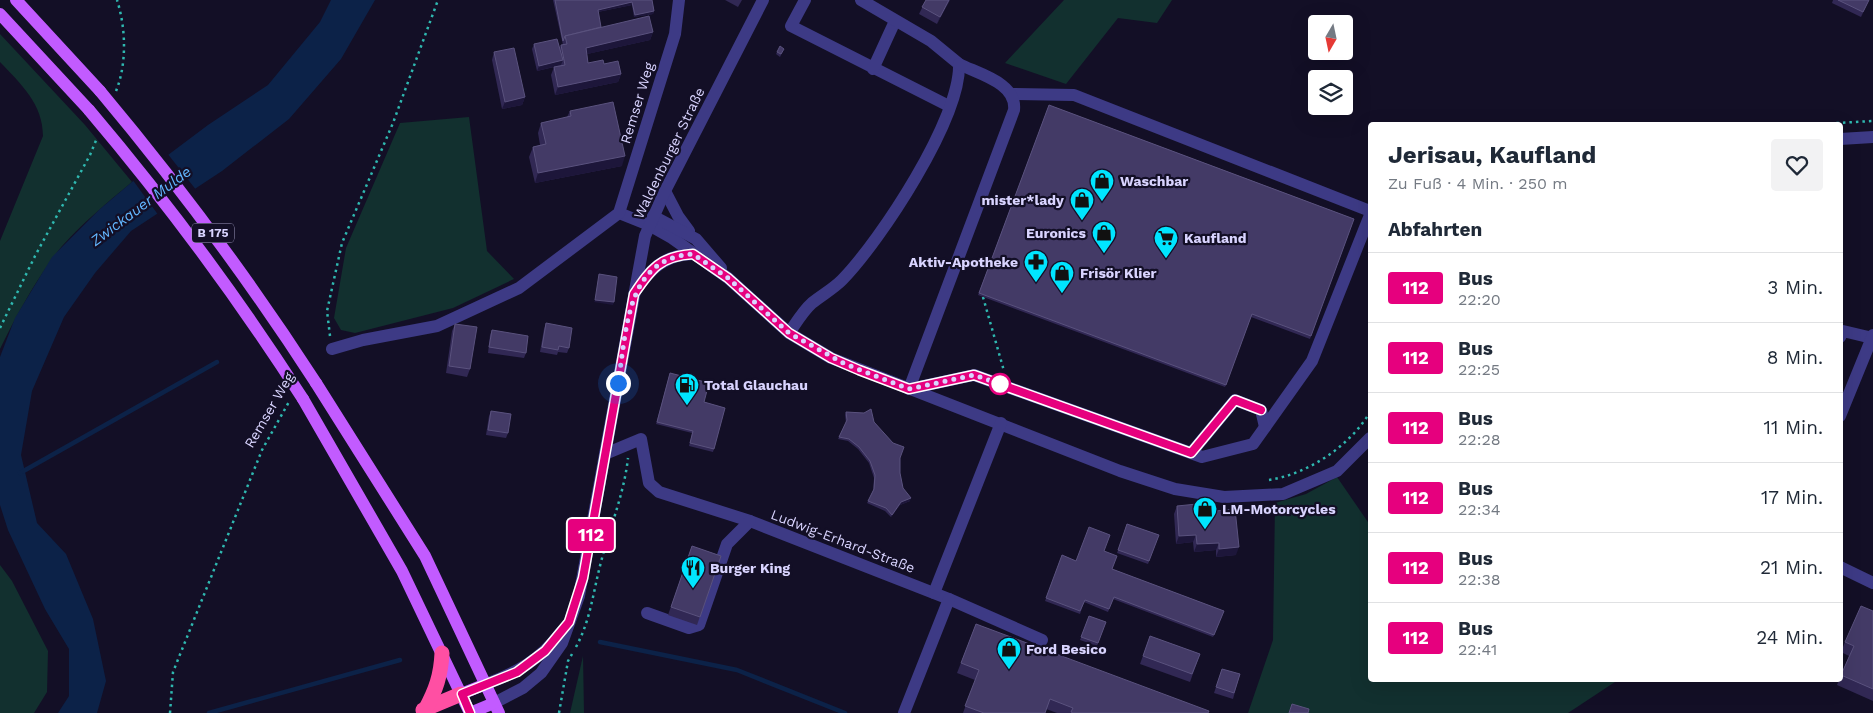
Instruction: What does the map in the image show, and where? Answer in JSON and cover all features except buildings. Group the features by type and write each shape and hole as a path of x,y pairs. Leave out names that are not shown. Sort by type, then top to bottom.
{"highway":[{"path":"421,711 436,691 441,672 442,653"},
{"path":"421,711 462,694"}],"main road":[{"name":"B 175","path":"0,14 89,110 154,188 258,329 402,571 470,713 496,708 425,556 274,317 171,177 100,91 16,0"},
{"path":"462,694 486,684"}],"street":[{"name":"Remser Weg","path":"619,213 675,34 679,0"},
{"name":"Waldenburger Straße","path":"496,708 541,673 562,643 583,578 642,249 651,220 763,0"},
{"path":"805,0 791,26 949,106"},
{"path":"861,0 931,42 959,64 1007,88 1015,101 1014,110 909,389"},
{"path":"873,69 895,21"},
{"path":"789,333 811,304 842,280 904,198 936,138 958,80 959,64"},
{"path":"1012,94 1074,95 1368,210"},
{"path":"1843,139 1873,137"},
{"path":"665,191 678,216 728,278"},
{"path":"332,349 363,340 437,326 519,288 619,213 651,220 696,238"},
{"path":"651,220 693,254 728,278 789,333 845,364 1120,471 1174,489 1224,498 1282,494 1337,471 1368,440"},
{"path":"909,389 974,375 1202,457 1253,444 1312,361 1368,220"},
{"path":"634,294 655,266 673,256 693,254"},
{"path":"1843,331 1872,339 1843,409"},
{"path":"1191,453 1235,400 1261,410 1265,427"},
{"path":"934,593 1000,423"},
{"name":"Ludwig-Erhard-Straße","path":"605,454 641,440 650,483 659,492 750,521 949,599 1042,640"},
{"path":"647,613 689,628 699,625 727,544 750,521"},
{"path":"1843,568 1873,582"},
{"path":"904,713 949,599"},
{"name":"Waldenburger Straße","path":"486,684 517,672 531,662 545,651 569,622"}],"path":[{"path":"114,96 121,79 124,23 117,0"},
{"path":"332,349 327,311 342,243 393,123 438,0"},
{"path":"1843,123 1873,121"},
{"path":"0,328 34,256 90,155 101,129"},
{"path":"983,297 1008,387"},
{"name":"Remser Weg","path":"170,713 173,672 262,450 298,397"}],"green space":[{"path":"1064,0 1172,0 1157,23 1118,18 1066,84 1005,63"},
{"path":"0,34 85,125 132,182 90,218 60,249 31,292 0,349 0,241 43,136 42,125 35,104 23,87 0,62"},
{"path":"469,117 487,251 514,279 453,308 355,333 341,330 334,318 346,248 400,123"},
{"path":"1337,477 1368,522 1368,682 1615,682 1568,713 1248,713 1273,640 1275,503 1306,494"},
{"path":"0,565 12,581 48,651 47,692 34,713 0,713"},
{"path":"583,656 584,713 570,713"}],"water":[{"name":"Zwickauer Mulde","path":"331,0 375,0 341,59 289,119 222,171 131,231 95,273 64,317 32,391 21,455 37,523 66,554 93,619 106,681 97,713 58,713 69,696 69,649 45,609 8,530 0,505 0,357 15,318 52,257 100,209 132,182 208,125 268,85 320,22"}],"pier":[{"path":"167,153 197,191 159,216 132,179"}],"waterway":[{"path":"20,473 217,362"},
{"path":"600,642 737,670 845,713"},
{"path":"209,713 400,660"}],"bus line":[{"name":"112","path":"470,713 462,694 517,672 545,651 569,622 579,596 583,578 634,294 655,266 673,256 693,254 728,278 789,333 831,358 909,389 974,375 1191,453 1235,400 1261,410"}],"place":[{"name":"Waschbar","path":"1102,202"},
{"name":"mister*lady","path":"1082,221"},
{"name":"Euronics","path":"1104,254"},
{"name":"Kaufland","path":"1166,259"},
{"name":"Aktiv-Apotheke","path":"1036,283"},
{"name":"Frisör Klier","path":"1062,294"},
{"name":"Total Glauchau","path":"687,406"},
{"name":"LM-Motorcycles","path":"1205,530"},
{"name":"Burger King","path":"693,589"},
{"name":"Ford Besico","path":"1009,670"}],"route":[{"path":"618,383 634,294 655,266 673,256 693,254 728,278 789,333 831,358 859,370 909,389 974,375 1000,384"}]}
